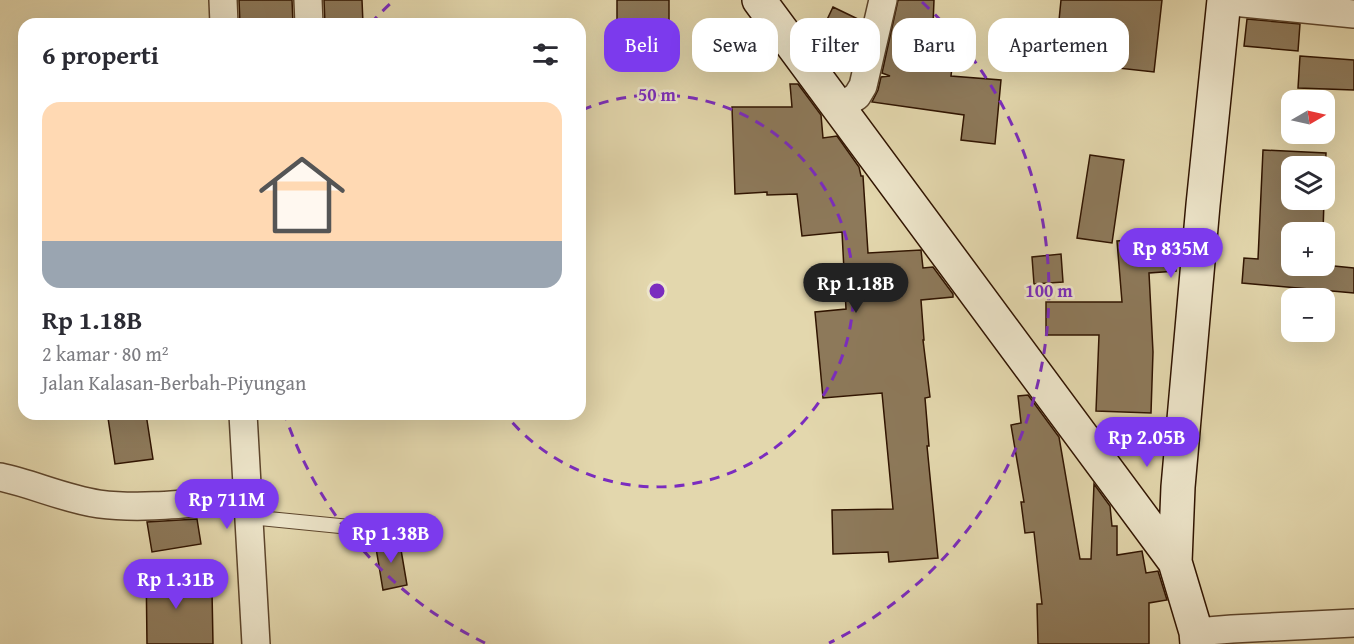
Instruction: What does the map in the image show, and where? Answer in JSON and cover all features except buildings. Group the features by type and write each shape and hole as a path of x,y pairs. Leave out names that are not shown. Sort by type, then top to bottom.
{"street":[{"path":"223,0 224,18"},
{"path":"308,0 309,18"},
{"path":"759,0 1175,562"},
{"path":"839,108 857,96 863,86 883,0"},
{"path":"1354,14 1223,1 1178,487 1175,562 1197,638 1232,629 1354,623"},
{"path":"243,420 256,644"},
{"path":"0,477 97,504 134,507 248,508"},
{"path":"1128,499 1178,487"}],"lane":[{"path":"248,508 360,528"}]}
